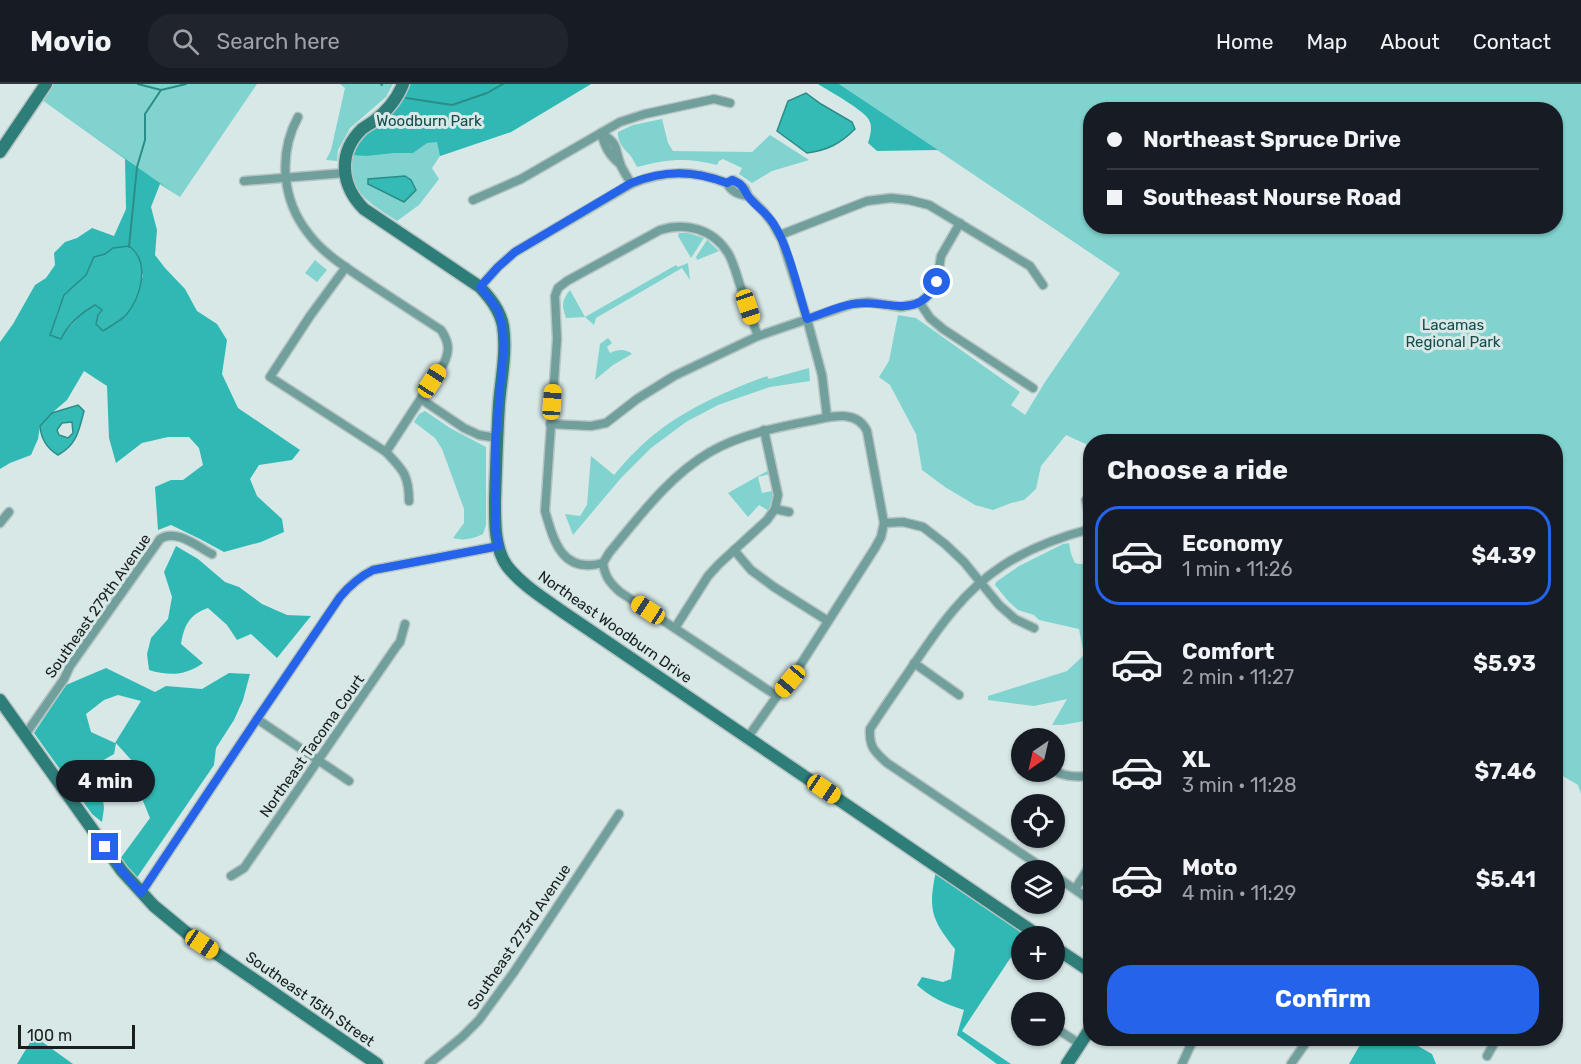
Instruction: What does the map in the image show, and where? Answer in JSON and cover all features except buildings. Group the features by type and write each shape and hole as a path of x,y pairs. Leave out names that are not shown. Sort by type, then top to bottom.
{"street":[{"path":"0,152 46,84"},
{"path":"244,182 345,173 347,151 355,138 362,129 386,110 403,84"},
{"path":"473,200 521,179 620,122 645,114 714,99 730,104"},
{"path":"298,117 292,127 289,140 285,178 297,216 308,234 346,267 441,330 449,345 448,354 386,452"},
{"path":"601,133 604,146 610,156 621,164 631,183"},
{"path":"480,287 515,252 631,183 661,174 685,172 727,183 732,180 745,189 780,236 807,319 822,375 827,417"},
{"name":"Northeast Woodburn Drive","path":"345,173 350,190 364,209 480,287 494,305 502,325 504,344 496,438 495,528 506,565 528,586 560,610 1024,926"},
{"path":"780,236 867,201 891,198 909,200 929,205 1030,266 1043,285"},
{"path":"550,424 591,426 606,423 656,386 758,336 852,304 868,303 901,307 920,303 934,290 941,256 960,223"},
{"path":"603,563 593,566 568,559 553,538 545,511 557,339 555,296 558,288 660,230 682,225 696,228 710,234 730,255 758,336"},
{"path":"346,267 270,377 386,452 401,468 409,483 409,501"},
{"path":"920,303 930,318 943,328 1033,388"},
{"path":"421,399 464,428 479,435 496,438"},
{"path":"748,737 790,681 881,537 884,523 867,431 865,425 847,415 764,430 710,452 668,484 603,563 608,580 620,592 777,696"},
{"path":"675,628 708,576 767,520 775,509 778,495 764,430"},
{"path":"775,509 789,512"},
{"path":"0,523 9,512"},
{"path":"884,523 903,522 922,527 964,562 999,605 1015,619 1034,628"},
{"path":"1031,860 887,763 878,755 870,742 870,729 948,615 982,582 1002,566 1037,548 1083,532"},
{"name":"Southeast 279th Avenue","path":"25,735 64,679 70,666 160,538 165,535 179,536 212,554"},
{"path":"141,893 257,719 351,584 373,570 499,546"},
{"path":"734,550 751,570 828,621"},
{"name":"Northeast Tacoma Court","path":"231,876 244,868 400,642 405,624"},
{"path":"914,663 959,695"},
{"name":"Southeast 15th Street","path":"0,700 122,871 141,893 188,934 377,1064"},
{"path":"257,719 349,781"},
{"path":"1065,775 1083,776"},
{"name":"Southeast 273rd Avenue","path":"429,1064 479,1020 514,972 619,814"},
{"path":"1075,889 1083,877"},
{"path":"1065,882 1083,895"},
{"path":"1065,954 1083,966"},
{"path":"1065,1034 1080,1044"},
{"path":"1067,1064 1083,1040"},
{"path":"1182,1064 1189,1046"},
{"path":"1291,1064 1303,1046"},
{"path":"1487,1056 1493,1046"}],"green space":[{"path":"53,84 257,84 180,197 42,100"},
{"path":"340,84 393,84 386,97 350,128 338,150 337,161 326,160 331,150 345,88"},
{"name":"Woodburn Park","path":"407,84 591,84 511,132 440,156 437,142 427,143 413,153 353,155 362,138"},
{"path":"591,84 511,132 440,156 432,168 439,179 419,205 397,221 366,199 360,192 352,173 355,147","holes":["405,176 404,201 368,184 368,179"]},
{"path":"818,84 839,84 938,150 877,151 868,143 871,126 866,116"},
{"name":"Lacamas Regional Park","path":"839,84 1581,84 1581,794 1578,785 1563,776 1563,434 1083,434 1083,443 1066,435 1041,466 1036,489 1024,500 993,510 975,505 922,470 916,434 890,385 879,377 889,361 898,315 916,318 1020,392 1011,405 1025,415 1120,273"},
{"path":"42,100 180,197 160,184 151,207 157,230 155,255 185,289 197,311 217,324 227,340 222,374 238,408 300,450 292,460 259,465 250,479 257,496 282,519 284,532 261,542 224,552 171,525 158,530 155,487 171,480 183,480 203,465 199,448 189,437 168,437 142,443 116,463 109,438 107,386 84,371 67,400 40,426 38,439 31,455 0,469 0,342 35,285 46,278 55,265 54,253 65,242 77,238 92,228 114,236 126,209 125,159","holes":["135,251 143,276 125,317 115,322 95,305 82,313 65,332 56,316 64,295 86,275 91,264 105,254"]},
{"path":"662,119 668,143 673,151 752,152 770,135 809,160 772,171 752,183 739,174 742,168 723,159 717,165 677,160 637,167 621,144 618,132 633,125"},
{"path":"679,233 704,238 691,258 678,236"},
{"path":"707,240 719,251 697,260 696,257"},
{"path":"315,260 327,270 317,282 305,273"},
{"path":"688,263 690,280 682,268 596,318 594,325 585,317 676,265 678,267"},
{"path":"570,290 585,317 566,318 563,304"},
{"path":"608,338 612,343 607,347 610,353 621,350 632,354 613,365 595,380 600,344"},
{"path":"809,368 810,381 770,387 718,405 686,422 651,448 621,478 573,535 565,514 580,516 587,505 591,456 614,475 650,438 697,406 767,376 769,379"},
{"path":"425,411 450,428 486,447 486,525 483,534 479,536 464,539 453,538 464,523 464,509 442,449 435,438 414,422 419,414"},
{"path":"769,470 770,474 758,477 762,493 772,491 769,511 759,505 748,517 728,493"},
{"path":"1069,543 1075,563 1083,564 1083,650 1079,629 1039,620 1034,615 1018,610 995,585 1019,566"},
{"path":"176,546 198,559 225,582 239,587 262,604 287,615 311,616 277,658 251,634 237,640 227,625 208,608 197,613 189,621 181,644 203,663 177,674 149,670 147,654 151,638 168,619 172,597 164,572"},
{"path":"1083,656 1083,721 1052,725 1067,699 1034,706 988,700 988,696 1067,671"},
{"path":"106,668 155,692 166,686 202,689 229,673 250,674 243,700 234,720 216,748 214,765 136,879 120,859 150,818 143,801 144,779 133,762 116,743 114,754 102,761 105,775 101,785 104,808 102,822 92,814 34,733 66,685","holes":["118,695 141,701 115,743 91,732 86,714 104,700"]},
{"path":"936,871 1017,926 1011,926 1011,957 962,1031 1011,1064 997,1064 957,1035 964,1010 939,1000 917,985 922,977 943,982 951,979 955,949 936,921 932,895"},
{"path":"34,1036 73,1064 17,1064"},
{"path":"1359,1046 1418,1046 1432,1054 1436,1064 1349,1064"}],"shaded area":[{"path":"806,93 852,122 855,129 833,146 807,153 777,131 788,101"},
{"path":"405,176 411,180 416,190 404,202 368,184 368,179"},
{"path":"129,246 136,253 142,270 136,299 126,315 103,331 96,324 102,310 95,305 75,319 61,339 50,335 64,295 86,275 94,257 105,254 113,248"},
{"path":"78,405 84,411 79,431 73,442 58,455 47,446 40,426 52,413","holes":["72,422 73,433 68,438 59,435 57,430 62,423"]}],"waterway":[{"path":"138,84 161,90 186,84"},
{"path":"406,98 452,105 487,93 503,84"},
{"path":"129,247 137,167 145,140 145,114 161,90"}],"route":[{"path":"105,847 141,893 340,597 362,575 373,570 499,546 495,528 496,438 504,344 498,311 480,287 515,252 631,183 661,174 685,172 727,183 732,180 745,189 748,196 773,224 782,240 807,319 852,304 913,306 927,298 937,282"}]}
